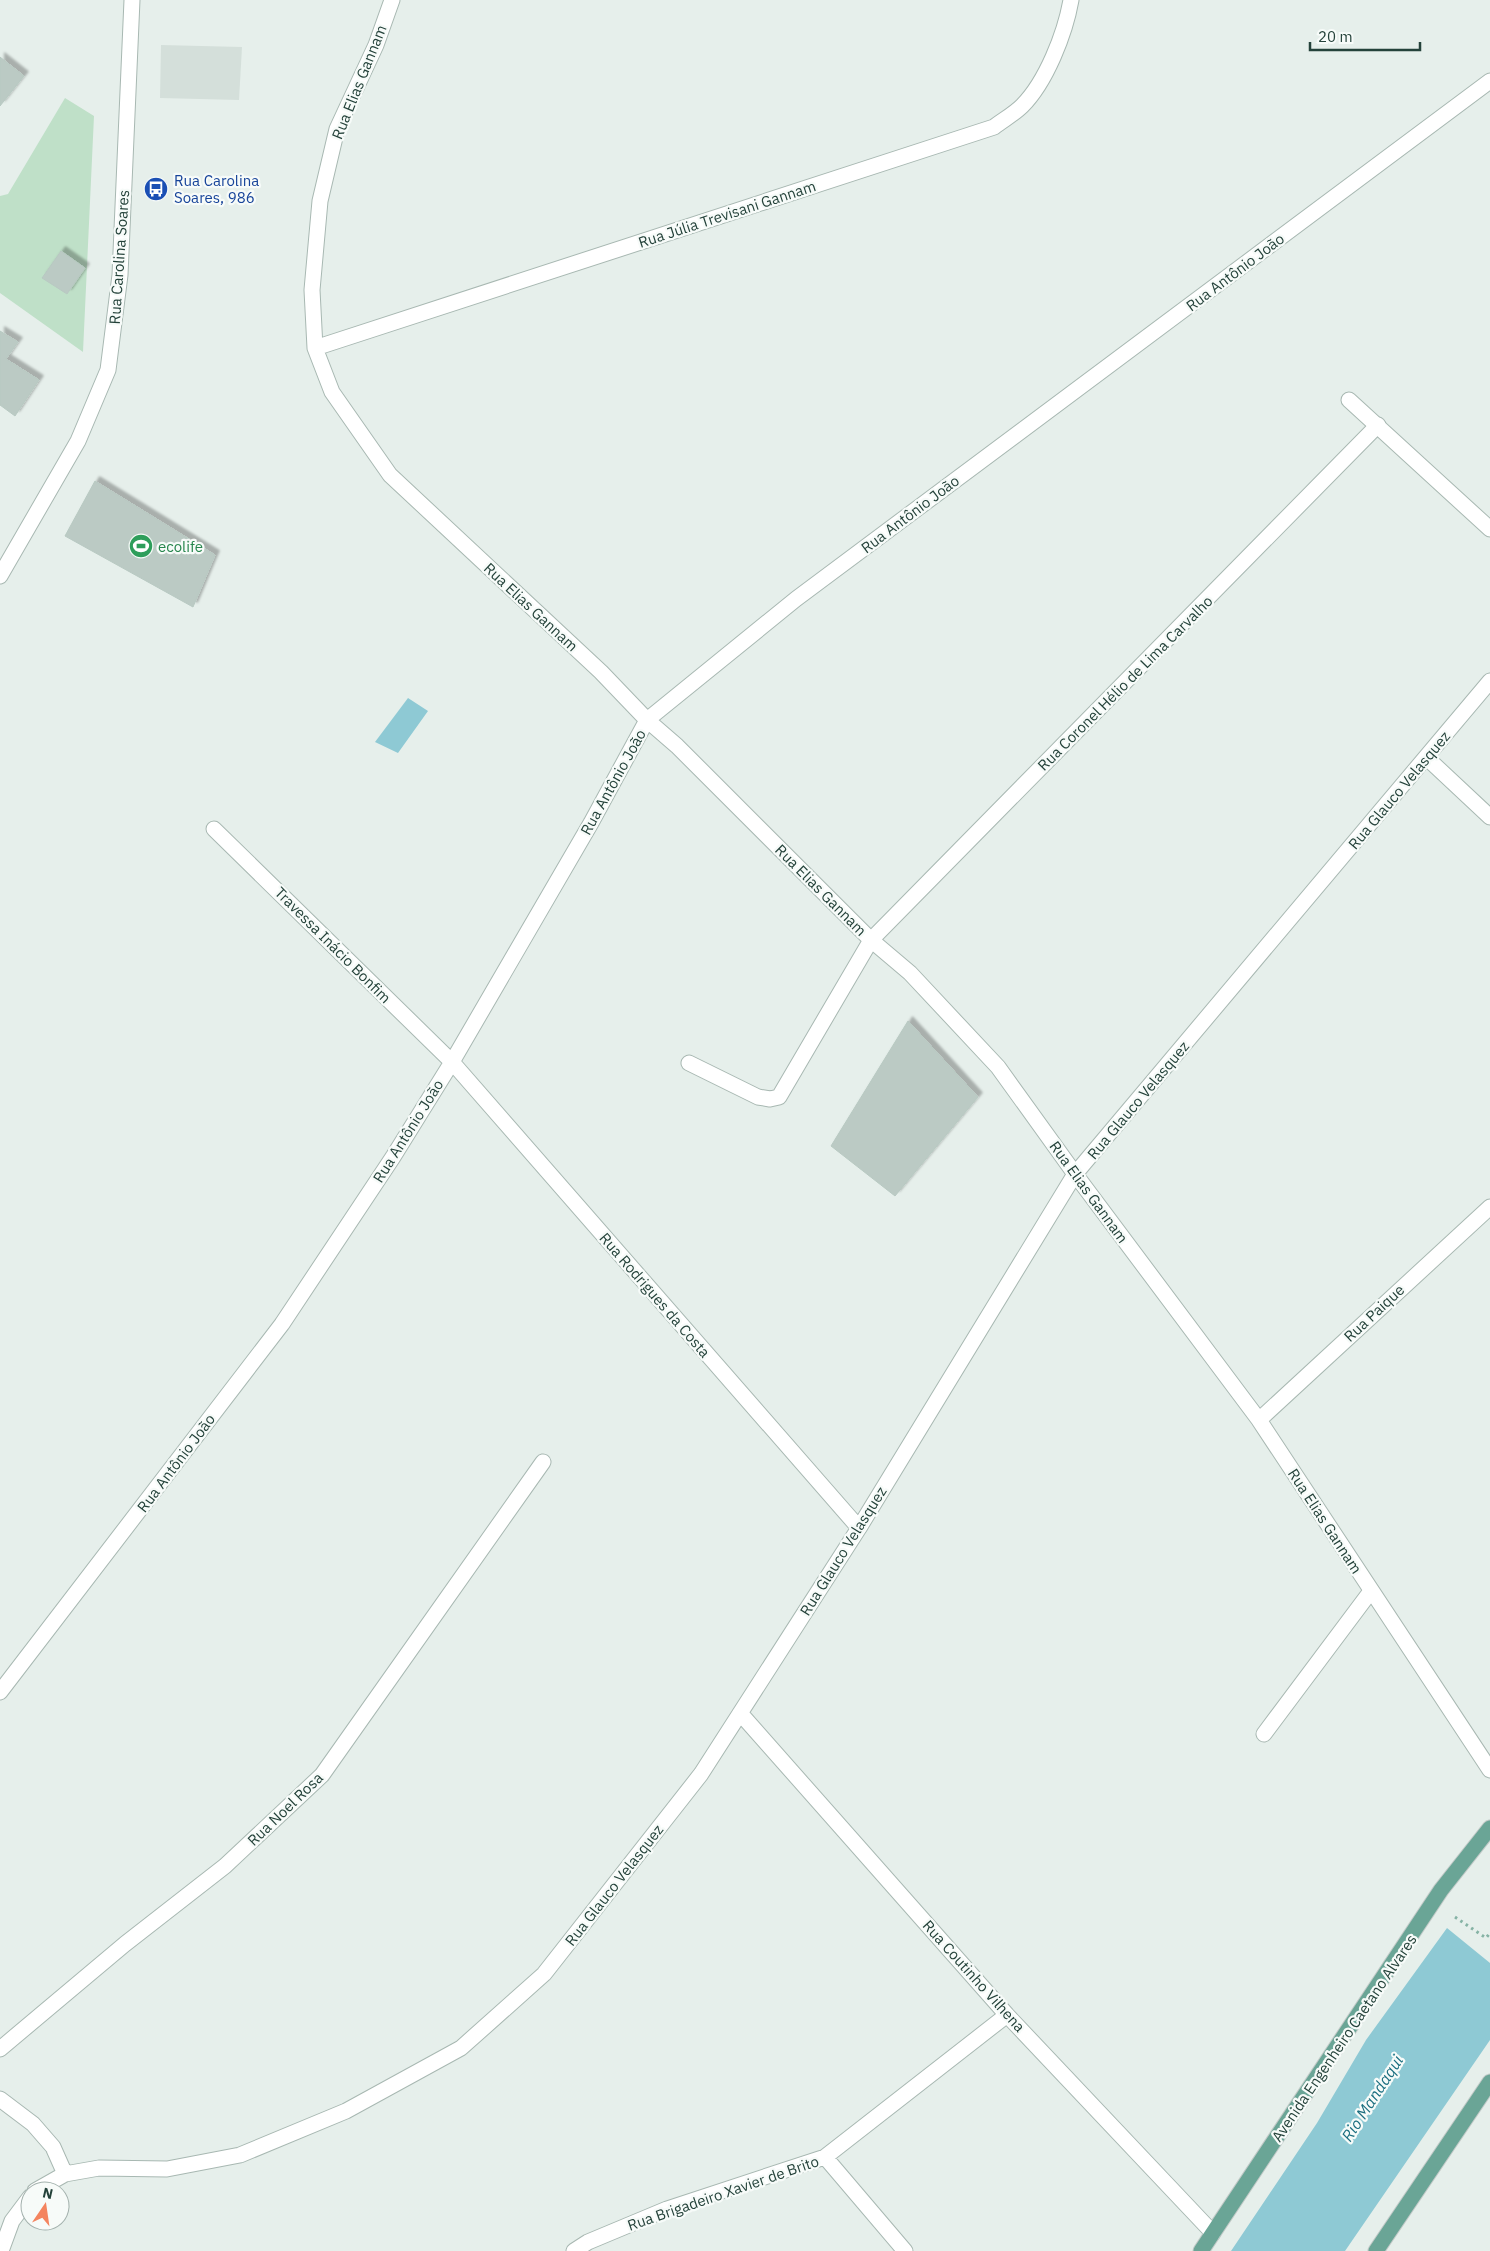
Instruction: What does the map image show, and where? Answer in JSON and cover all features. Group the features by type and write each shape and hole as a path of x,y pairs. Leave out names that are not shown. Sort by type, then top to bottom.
{"main road":[{"name":"Avenida Engenheiro Caetano Alvares","path":"1201,2251 1441,1890 1490,1828"},
{"path":"1376,2251 1490,2082"}],"street":[{"name":"Rua Carolina Soares","path":"0,576 78,441 108,370 120,275 132,0"},
{"name":"Rua Elias Gannam","path":"392,0 376,46 337,129 320,201 312,290 315,348 332,392 390,475 601,672 646,720 677,746 871,940 910,974 998,1067 1075,1174 1259,1420 1490,1770"},
{"name":"Rua Júlia Trevisani Gannam","path":"315,348 994,127 1022,107 1038,87 1053,56 1071,0"},
{"name":"Rua Antônio João","path":"0,1692 282,1324 393,1157 452,1062 591,823 646,720 796,599 1490,81"},
{"path":"1349,400 1490,529"},
{"name":"Rua Coronel Hélio de Lima Carvalho","path":"689,1063 758,1097 770,1099 779,1097 871,940 1378,425"},
{"name":"Rua Glauco Velasquez","path":"54,2181 66,2174 99,2168 167,2169 240,2155 346,2111 461,2048 544,1974 701,1774 859,1528 1075,1174 1490,681"},
{"path":"1427,758 1490,817"},
{"name":"Travessa Inácio Bonfim","path":"214,829 452,1062"},
{"name":"Rua Rodrigues da Costa","path":"452,1062 859,1528"},
{"name":"Rua Paique","path":"1259,1420 1490,1207"},
{"name":"Rua Noel Rosa","path":"0,2049 125,1944 225,1866 322,1775 543,1462"},
{"path":"1264,1734 1371,1591"},
{"name":"Rua Coutinho Vilhena","path":"740,1713 1007,2015 1213,2233"},
{"name":"Rua Brigadeiro Xavier de Brito","path":"574,2251 588,2242 667,2209 825,2158 1007,2015"},
{"path":"0,2099 33,2124 48,2141 53,2147 66,2174"},
{"path":"825,2158 905,2251"},
{"path":"2,2251 12,2221 20,2210"}],"path":[{"path":"1434,1903 1486,1938 1490,1933"}],"shaded area":[{"path":"161,45 242,47 239,100 160,98"}],"green space":[{"path":"65,98 94,116 83,352 0,293 0,196 8,194"}],"water":[{"path":"408,698 428,711 398,753 375,742"},
{"name":"Rio Mandaqui","path":"1447,1928 1490,1963 1490,2040 1345,2251 1231,2251 1317,2123 1366,2040"}],"building":[{"path":"0,57 24,76 0,106"},
{"path":"61,251 85,268 67,294 42,278"},
{"path":"0,331 18,342 6,359 39,380 15,416 0,405"},
{"name":"ecolife","path":"95,481 215,555 193,607 65,536"},
{"path":"908,1021 978,1097 895,1196 831,1146"}],"place":[{"name":"Rua Carolina Soares, 986","path":"156,189"},
{"name":"ecolife","path":"141,546"}]}
